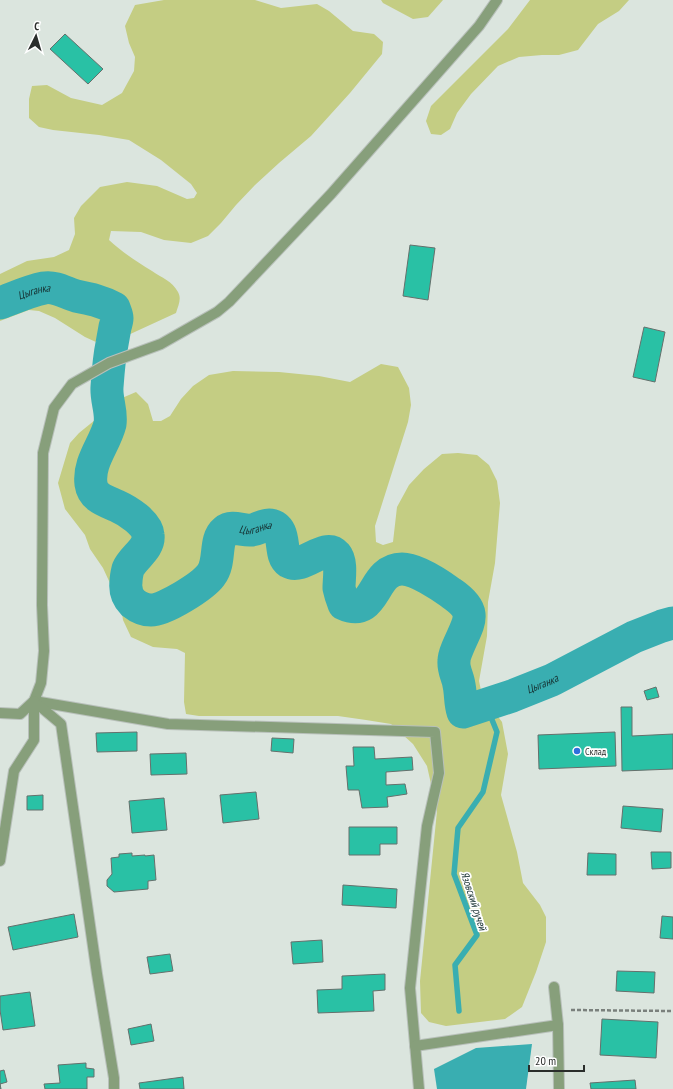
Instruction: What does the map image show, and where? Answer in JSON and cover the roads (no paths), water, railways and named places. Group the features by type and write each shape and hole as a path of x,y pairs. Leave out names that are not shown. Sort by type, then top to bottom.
{"street":[{"path":"0,861 14,771 34,740 34,701 41,682 44,651 42,605 43,453 54,408 72,384 110,363 161,344 218,312 229,302 330,194 479,26 498,0"},
{"path":"0,713 20,714 34,701"},
{"path":"34,701 168,724 435,732 439,774 427,826 410,988 419,1089"},
{"path":"34,701 61,724 97,974 114,1078 114,1089"},
{"path":"554,987 558,1025 559,1089"},
{"path":"415,1046 558,1025"}],"water":[{"path":"532,1044 526,1089 437,1089 434,1069 476,1048"}],"waterway":[{"name":"Цыганка","path":"0,303 33,291 48,288 96,300 114,308 117,319 110,355 107,387 110,424 94,461 91,484 92,489 97,496 131,514 141,522 147,531 148,540 146,545 130,565 126,579 128,596 131,601 139,607 151,610 165,606 183,597 207,580 214,570 218,545 222,535 228,529 234,528 251,530 270,525 276,527 279,531 284,554 289,562 301,562 326,552 331,552 336,555 338,558 340,571 339,588 344,604 355,607 363,605 369,600 384,577 392,571 402,569 428,578 460,600 465,606 469,617 454,659 454,667 460,688 463,712 512,696 552,680 634,637 673,623"},
{"name":"Язовский ручей","path":"459,1011 455,965 477,935 454,874 458,828 483,792 497,732 486,705"}],"place":[{"name":"Склад","path":"577,751"}]}
